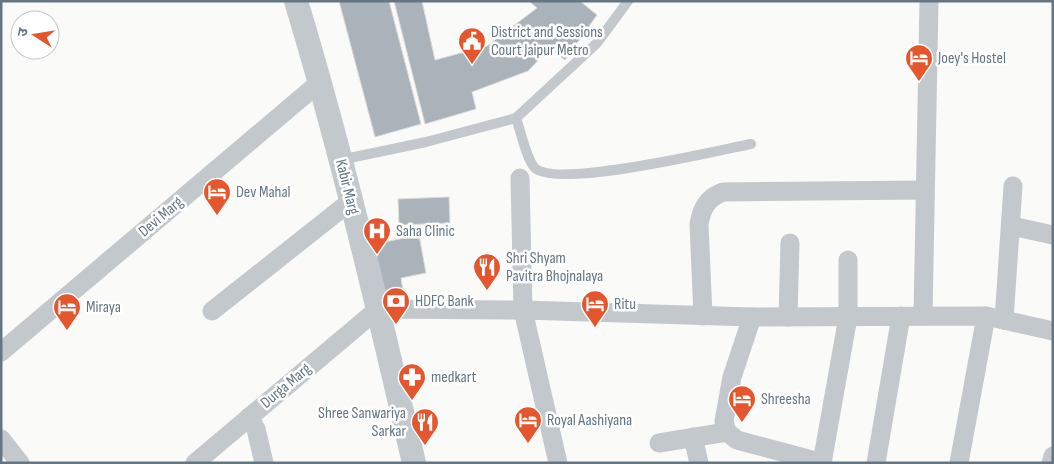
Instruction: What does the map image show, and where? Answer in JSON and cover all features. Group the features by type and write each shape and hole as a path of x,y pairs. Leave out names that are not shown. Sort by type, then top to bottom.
{"street":[{"name":"Kabir Marg","path":"296,1 320,82 351,201 414,463"},
{"path":"922,316 929,1"},
{"name":"Devi Marg","path":"1,352 320,82"},
{"path":"520,178 522,310 558,463"},
{"path":"959,463 995,318 1011,226 1013,186"},
{"path":"703,316 699,224 702,210 711,197 723,192 924,190"},
{"path":"212,311 351,201"},
{"path":"1011,226 1053,235"},
{"path":"788,317 790,243"},
{"path":"752,317 732,376 724,421 727,432 737,440 823,463 848,316 848,260"},
{"path":"378,308 752,317 922,316 995,318 1053,331"},
{"name":"Durga Marg","path":"195,463 378,308"},
{"path":"876,463 901,316"},
{"path":"249,417 256,429 264,463"},
{"path":"659,443 727,432"},
{"path":"693,437 699,463"},
{"path":"1,439 20,463"},
{"path":"1051,463 1053,456"}],"lane":[{"path":"340,160 426,142 516,118 597,43 628,1"},
{"path":"516,118 533,167 542,173 552,175 603,172 751,144"}],"building":[{"path":"339,1 389,1 421,124 375,137"},
{"name":"District and Sessions Court Jaipur Metro","path":"394,1 422,1 435,60 487,46 537,8 529,1 580,1 597,15 565,60 550,48 528,71 472,92 476,109 425,124"},
{"path":"449,197 450,223 399,225 398,199"},
{"path":"419,235 426,273 401,278 403,291 380,296 370,245"}],"place":[{"name":"District and Sessions Court Jaipur Metro","path":"472,65"},
{"name":"Joey's Hostel","path":"919,82"},
{"name":"Dev Mahal","path":"217,216"},
{"name":"Saha Clinic","path":"377,255"},
{"name":"Shri Shyam Pavitra Bhojnalaya","path":"487,291"},
{"name":"HDFC Bank","path":"396,325"},
{"name":"Ritu","path":"595,328"},
{"name":"Miraya","path":"67,331"},
{"name":"medkart","path":"412,401"},
{"name":"Shreesha","path":"742,423"},
{"name":"Royal Aashiyana","path":"528,444"},
{"name":"Shree Sanwariya Sarkar","path":"425,446"}]}
